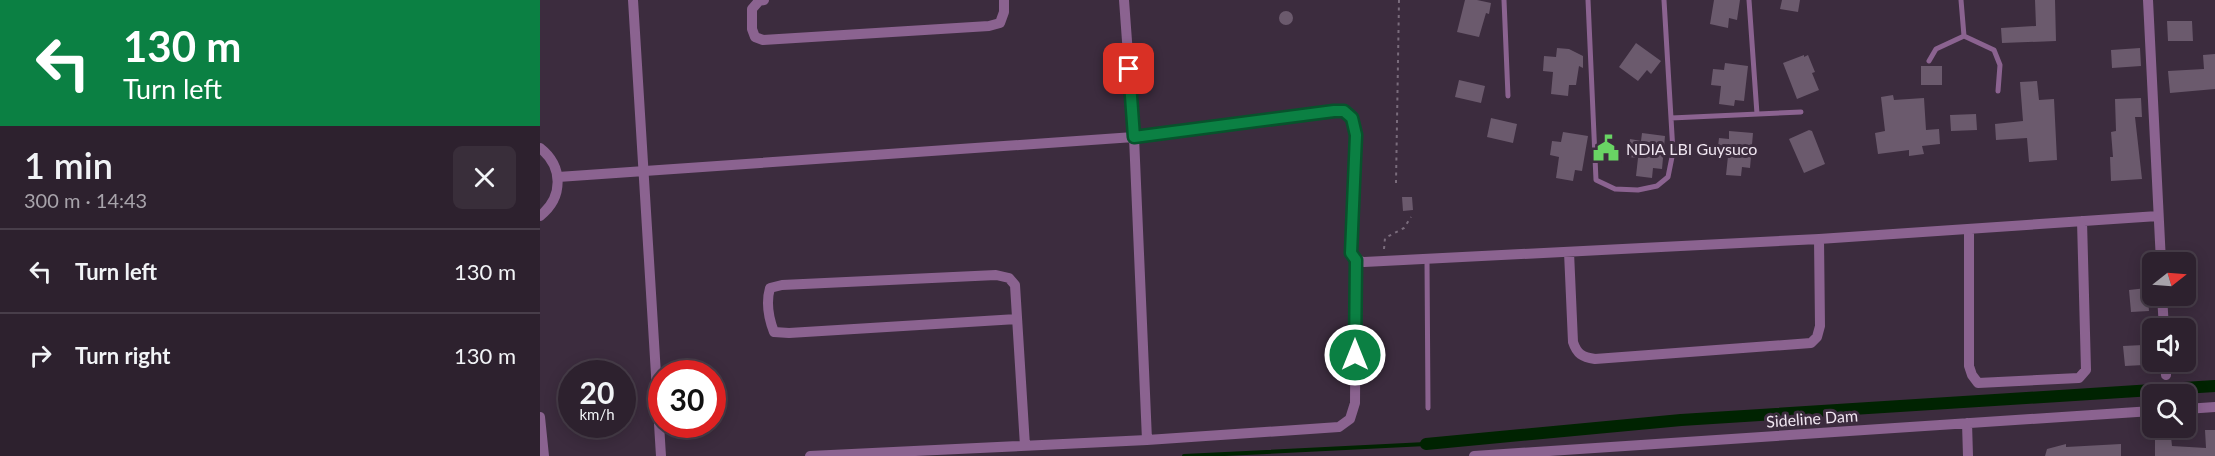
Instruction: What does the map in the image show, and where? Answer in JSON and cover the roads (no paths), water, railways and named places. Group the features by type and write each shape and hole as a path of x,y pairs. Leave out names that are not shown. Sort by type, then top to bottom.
{"street":[{"path":"633,0 661,456"},
{"path":"764,0 752,9 752,29 755,37 763,40 989,26 1000,23 1004,12 1004,0"},
{"path":"1124,0 1134,137 1147,440"},
{"path":"2148,0 2160,252"},
{"path":"558,177 1134,137 1344,111 1352,118 1356,135 1351,253 1356,260 1355,403 1350,419 1339,427 1147,440 810,456"},
{"path":"540,147 552,160 558,177 556,196 540,216"},
{"path":"1356,260 1381,262 1426,260 1819,239 2158,216"},
{"path":"1969,229 1969,366 1972,375 1978,383 2079,378 2086,370 2082,221"},
{"path":"1569,252 1573,342 1582,357 1595,359 1811,344 1817,337 1820,326 1819,239"},
{"path":"1017,319 774,332 768,296 770,288 782,285 996,275 1009,278 1015,285 1025,446"},
{"path":"2196,408 2215,407"},
{"name":"Sideline Dam","path":"1474,456 2142,412"},
{"path":"540,417 544,456"},
{"path":"1967,423 1968,456"}],"lane":[{"path":"1504,0 1508,96"},
{"path":"1588,0 1596,180 1615,189 1638,190 1657,186 1668,177 1673,152 1664,0"},
{"path":"1749,0 1757,114"},
{"path":"1961,0 1964,36"},
{"path":"1929,61 1936,49 1964,36 1994,50 2000,65 1998,91"},
{"path":"1671,118 1801,112"},
{"path":"1426,260 1428,408"}],"waterway":[{"path":"1426,444 1681,420 2215,386"},
{"path":"1184,456 1426,444"}],"place":[{"name":"NDIA LBI Guysuco","path":"1606,148"}]}
